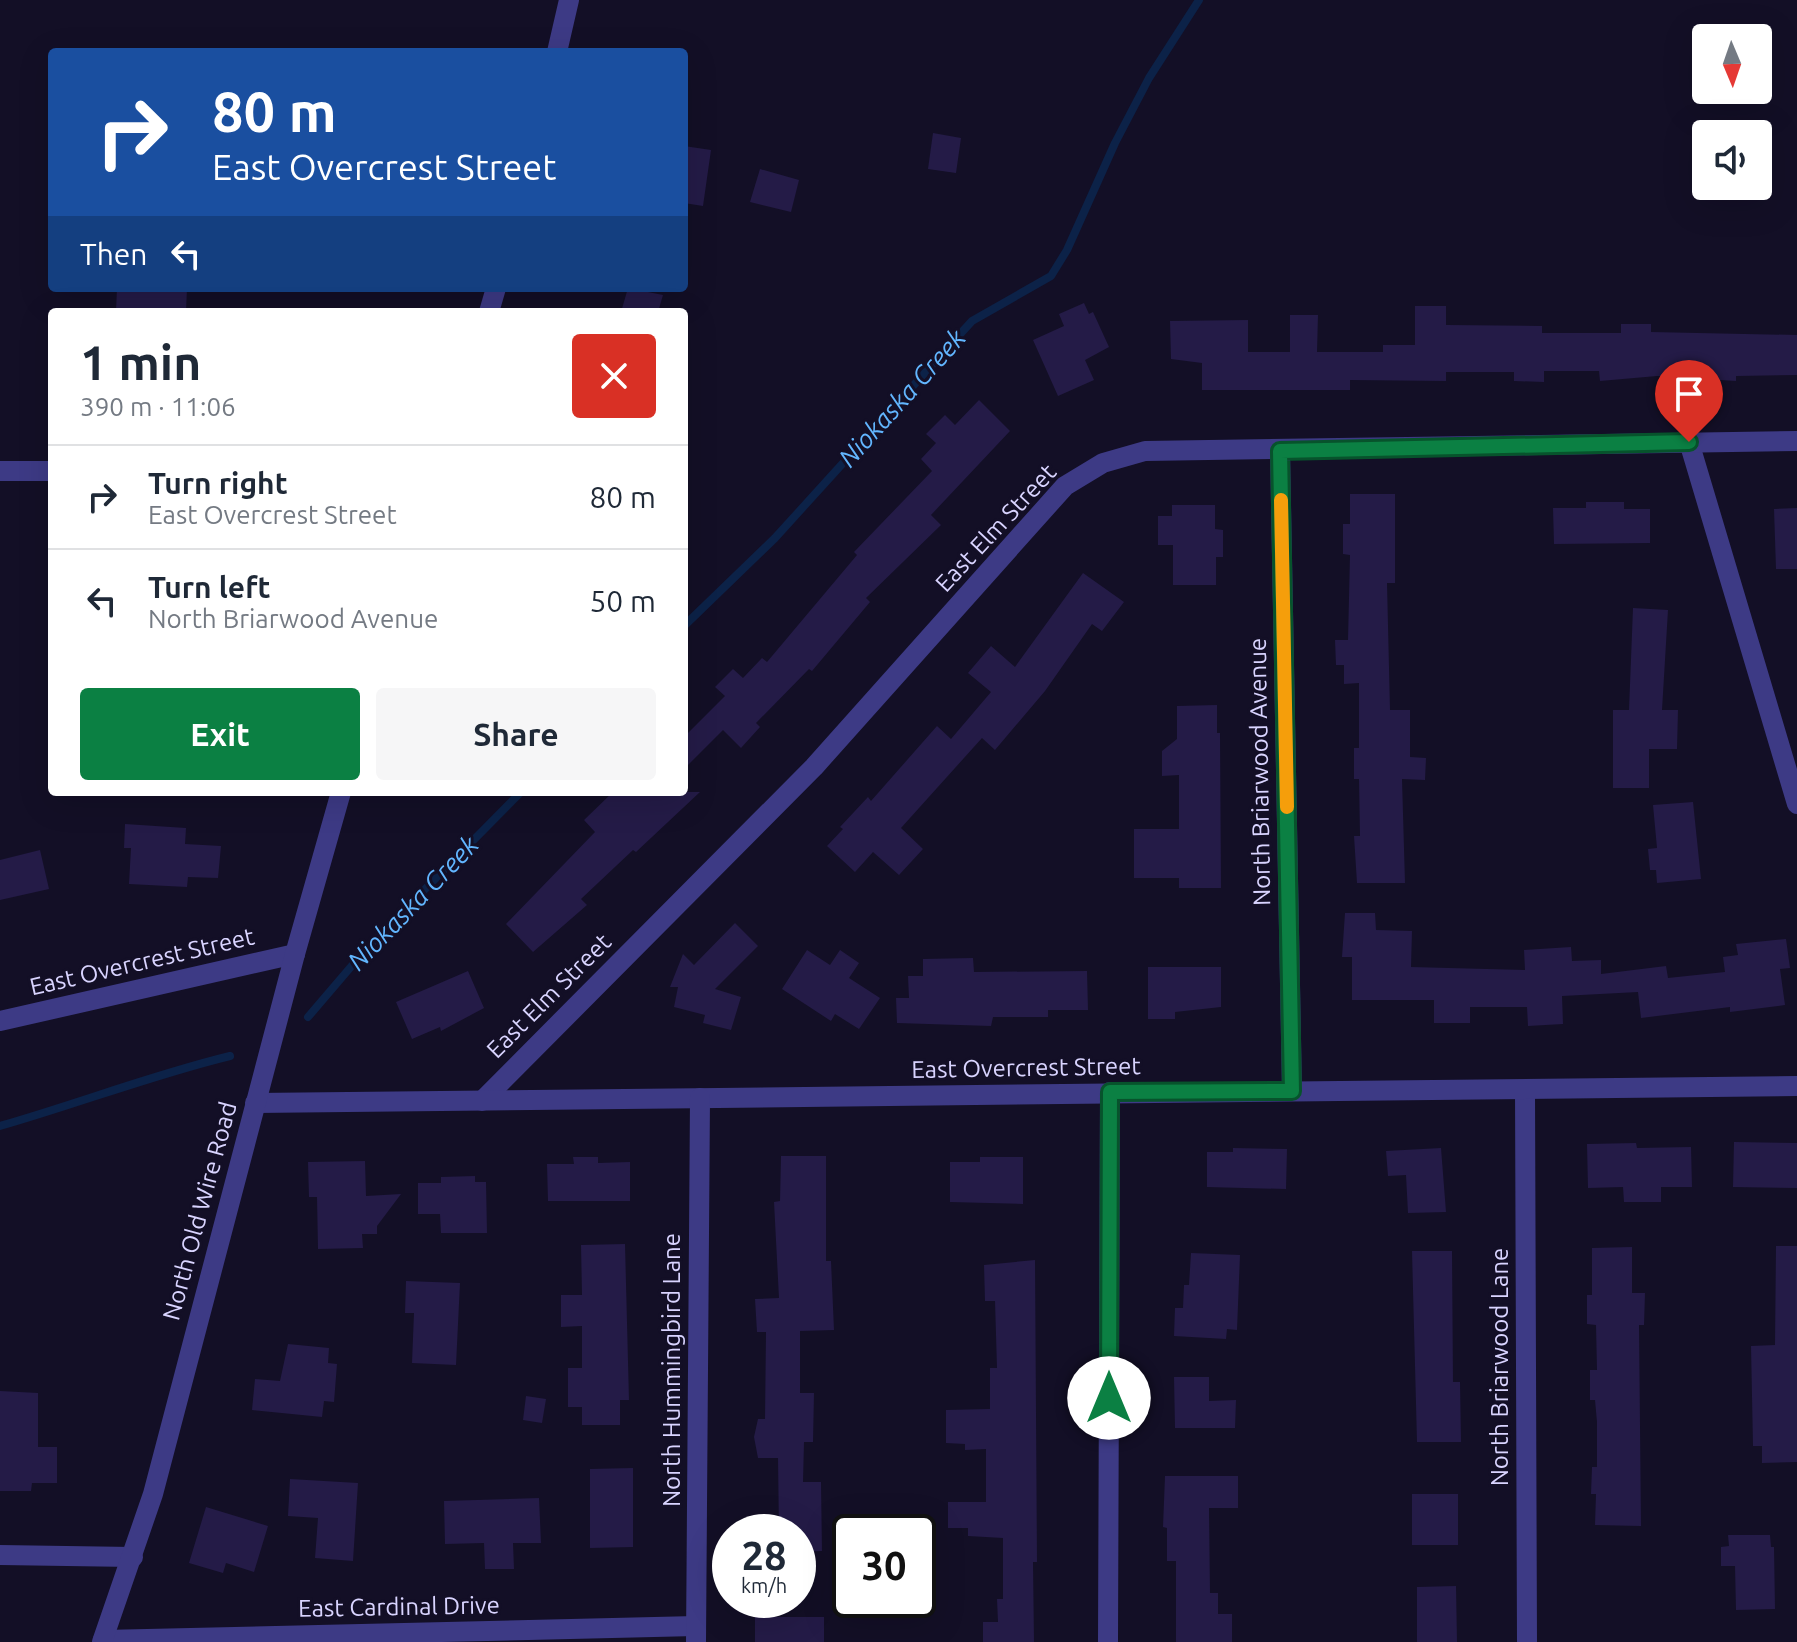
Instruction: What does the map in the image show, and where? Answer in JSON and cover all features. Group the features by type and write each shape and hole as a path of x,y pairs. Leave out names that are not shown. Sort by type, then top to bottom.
{"street":[{"path":"558,48 569,0"},
{"name":"East Elm Street","path":"482,1101 814,767 1065,486 1103,463 1145,451 1797,441"},
{"path":"1689,442 1797,804"},
{"name":"North Briarwood Avenue","path":"1280,451 1292,1091"},
{"path":"0,471 48,471"},
{"name":"North Old Wire Road","path":"103,1641 153,1494 255,1103 340,796"},
{"name":"East Overcrest Street","path":"0,1021 295,954"},
{"name":"East Overcrest Street","path":"255,1103 1797,1086"},
{"name":"North Briarwood Lane","path":"1525,1091 1527,1642"},
{"path":"1108,1642 1110,1092"},
{"name":"North Hummingbird Lane","path":"696,1634 700,1098"},
{"path":"0,1555 133,1557"},
{"name":"East Cardinal Drive","path":"103,1641 696,1634"}],"building":[{"path":"933,133 961,138 956,173 928,169"},
{"path":"688,147 711,150 703,206 688,204"},
{"path":"760,169 799,180 791,212 750,202"},
{"path":"117,292 187,292 186,308 116,308"},
{"path":"627,292 663,295 659,308 622,308"},
{"path":"1084,303 1089,314 1093,312 1109,347 1085,360 1094,380 1058,396 1033,340 1064,326 1059,314"},
{"path":"1415,306 1446,306 1446,325 1542,326 1542,333 1621,333 1621,324 1651,324 1651,332 1797,335 1797,375 1736,376 1736,381 1657,376 1600,381 1599,371 1544,371 1544,382 1514,381 1514,372 1446,372 1446,381 1350,380 1350,390 1202,390 1202,363 1171,359 1170,321 1248,320 1248,352 1290,352 1290,315 1318,315 1317,352 1383,352 1383,345 1415,345"},
{"path":"979,400 1010,431 931,515 941,525 866,598 870,602 812,671 809,669 756,723 760,727 741,748 723,730 688,765 688,733 725,696 715,687 733,669 743,678 762,658 767,662 857,555 854,552 932,471 921,459 936,443 926,434 945,415 955,425"},
{"path":"1350,494 1395,494 1395,583 1387,583 1390,710 1410,710 1410,757 1426,758 1425,780 1402,779 1405,883 1357,883 1354,836 1360,836 1359,779 1354,779 1354,748 1359,748 1359,683 1344,684 1344,665 1336,665 1335,640 1348,640 1350,555 1343,554 1343,524 1350,524"},
{"path":"1586,502 1624,502 1624,509 1650,509 1650,543 1554,544 1553,508 1586,508"},
{"path":"1172,505 1215,505 1215,529 1223,530 1223,557 1216,557 1216,585 1173,585 1173,545 1158,545 1158,516 1172,516"},
{"path":"1797,508 1797,569 1776,569 1774,509"},
{"path":"1083,573 1124,602 1102,631 1092,624 1045,691 995,750 982,738 901,828 923,849 899,875 873,852 855,872 827,846 843,829 840,827 868,797 871,801 937,726 951,739 991,692 968,673 991,646 1015,667"},
{"path":"1633,608 1668,610 1662,710 1678,710 1677,749 1649,749 1649,788 1613,788 1613,710 1629,710"},
{"path":"1217,705 1221,888 1179,888 1179,878 1134,878 1134,829 1179,829 1179,775 1162,776 1162,751 1177,739 1177,706"},
{"path":"688,792 700,792 581,899 587,905 533,952 506,924 595,832 584,820 609,796 688,796"},
{"path":"1693,802 1701,879 1657,883 1656,870 1650,870 1648,849 1657,848 1653,805"},
{"path":"125,824 186,828 185,844 221,846 218,878 188,877 187,887 129,884 131,848 124,848"},
{"path":"40,850 49,889 0,900 0,860"},
{"path":"1345,913 1375,913 1376,930 1412,931 1411,967 1525,970 1524,950 1571,947 1572,961 1601,960 1601,974 1666,966 1668,978 1725,972 1723,957 1738,955 1736,944 1786,939 1790,968 1780,969 1785,1005 1730,1012 1730,1007 1641,1018 1638,992 1562,996 1563,1024 1528,1026 1527,1007 1470,1007 1470,1023 1434,1023 1434,1000 1352,1000 1352,957 1342,957"},
{"path":"735,923 758,946 715,989 741,997 731,1030 703,1023 705,1015 674,1007 678,987 670,987 683,954 694,965"},
{"path":"807,950 830,965 840,950 859,963 849,978 880,998 859,1029 835,1014 831,1021 782,989"},
{"path":"973,958 974,972 1087,971 1088,1010 1048,1010 1048,1017 993,1017 991,1026 897,1023 896,998 909,998 908,976 923,976 923,959"},
{"path":"1148,967 1221,967 1221,1007 1175,1012 1175,1019 1148,1019"},
{"path":"468,971 484,1008 441,1031 440,1027 412,1039 396,1002"},
{"path":"1734,1142 1797,1143 1797,1188 1733,1187"},
{"path":"1636,1143 1637,1148 1691,1147 1692,1187 1661,1187 1661,1202 1624,1202 1623,1187 1588,1188 1587,1144"},
{"path":"1233,1148 1287,1149 1286,1189 1207,1187 1207,1152 1233,1152"},
{"path":"1441,1148 1446,1212 1408,1213 1406,1175 1388,1176 1386,1151"},
{"path":"781,1156 826,1156 826,1261 831,1261 834,1330 800,1331 800,1393 814,1393 813,1442 804,1442 803,1482 821,1482 822,1551 816,1551 816,1514 779,1514 778,1458 758,1458 754,1437 758,1419 765,1419 766,1332 757,1332 755,1299 779,1298 774,1202 780,1201"},
{"path":"573,1157 598,1157 598,1163 630,1162 630,1201 548,1201 547,1164 574,1164"},
{"path":"980,1157 1023,1157 1023,1204 950,1202 950,1162 980,1162"},
{"path":"365,1161 366,1196 401,1194 377,1226 377,1234 362,1234 363,1248 318,1249 317,1197 309,1197 308,1162"},
{"path":"475,1176 475,1182 486,1182 487,1233 441,1233 440,1214 418,1214 418,1183 441,1183 441,1177"},
{"path":"625,1244 629,1400 620,1400 620,1425 582,1425 582,1407 568,1407 568,1368 582,1368 582,1326 561,1327 561,1295 582,1295 581,1245"},
{"path":"1776,1246 1797,1246 1797,1462 1762,1463 1762,1446 1753,1446 1751,1346 1775,1345"},
{"path":"1632,1247 1632,1293 1645,1293 1644,1325 1639,1325 1641,1526 1595,1525 1596,1494 1591,1494 1592,1467 1597,1467 1597,1422 1595,1400 1590,1400 1590,1370 1597,1370 1596,1325 1587,1324 1587,1295 1592,1295 1592,1248"},
{"path":"1412,1251 1452,1251 1453,1382 1460,1382 1461,1442 1417,1442"},
{"path":"1191,1253 1240,1255 1237,1330 1227,1329 1226,1339 1174,1336 1175,1308 1183,1308 1184,1285 1189,1285"},
{"path":"1035,1260 1037,1562 1033,1562 1034,1642 983,1642 983,1622 998,1622 997,1599 1003,1599 1003,1538 968,1536 968,1528 948,1528 948,1502 986,1502 986,1449 965,1450 965,1444 946,1443 946,1410 990,1409 990,1368 997,1368 995,1301 985,1301 984,1265"},
{"path":"406,1281 460,1283 456,1365 412,1363 414,1313 405,1313"},
{"path":"288,1344 329,1348 328,1363 337,1364 334,1402 324,1401 322,1417 252,1410 255,1379 280,1381"},
{"path":"1174,1377 1209,1377 1209,1401 1236,1400 1235,1428 1175,1428"},
{"path":"0,1391 38,1393 38,1447 57,1447 57,1483 32,1483 31,1491 0,1491"},
{"path":"526,1396 546,1399 542,1423 523,1420"},
{"path":"633,1468 633,1547 590,1548 590,1469"},
{"path":"1165,1476 1238,1476 1238,1508 1209,1508 1210,1593 1218,1593 1218,1614 1232,1614 1232,1642 1176,1642 1176,1561 1167,1561 1167,1528 1163,1527"},
{"path":"290,1479 358,1483 353,1561 315,1558 318,1518 288,1516"},
{"path":"1412,1494 1458,1494 1458,1545 1412,1545"},
{"path":"539,1498 541,1543 513,1543 514,1569 485,1569 484,1543 445,1544 444,1501"},
{"path":"206,1507 268,1526 254,1572 226,1563 223,1573 189,1563"},
{"path":"1728,1535 1770,1535 1771,1547 1774,1547 1775,1609 1736,1610 1735,1566 1721,1566 1721,1547 1729,1546"},
{"path":"1456,1586 1457,1642 1417,1642 1417,1587"},
{"path":"824,1617 824,1642 755,1642 755,1618"}],"waterway":[{"name":"Niokaska Creek","path":"688,622 775,538 972,321 1051,276 1067,250 1115,143 1149,78 1199,0"},
{"name":"Niokaska Creek","path":"308,1017 367,948 517,796"},
{"name":"Niokaska Creek","path":"0,1126 230,1056"}],"slow traffic":[{"path":"1281,500 1287,807"}],"route":[{"path":"1109,1398 1110,1092 1292,1091 1280,451 1689,442"}]}
